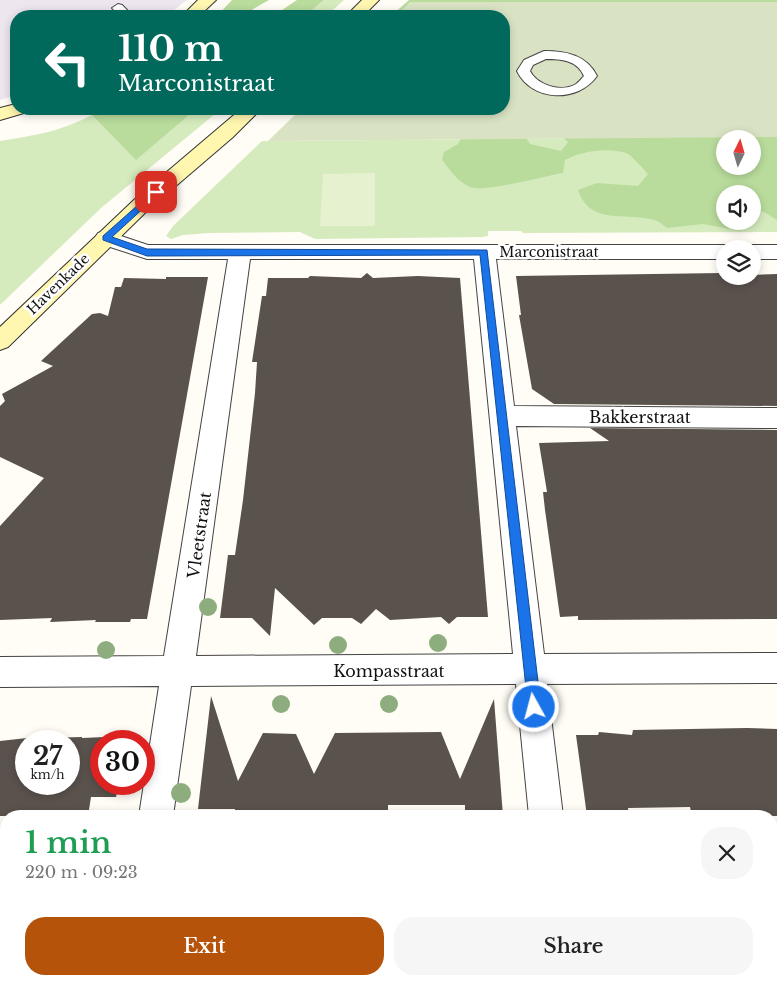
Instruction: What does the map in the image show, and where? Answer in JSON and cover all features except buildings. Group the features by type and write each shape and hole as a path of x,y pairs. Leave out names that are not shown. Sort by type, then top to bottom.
{"street":[{"path":"197,10 208,0"},
{"path":"360,10 371,0"},
{"name":"Havenkade","path":"0,341 142,204 245,115"},
{"name":"Marconistraat","path":"106,238 147,252 716,252"},
{"path":"484,252 545,810"},
{"path":"761,252 777,252"},
{"name":"Vleetstraat","path":"157,810 240,253"},
{"name":"Bakkerstraat","path":"503,416 777,418"},
{"name":"Kompasstraat","path":"0,672 777,668"}],"lane":[{"path":"555,55 569,57 580,62 588,68 591,76 587,83 566,91 538,87 516,72 526,62 534,58 555,55"}],"shaded area":[{"path":"0,0 187,0 174,10 10,10 10,97 0,100"}],"green space":[{"path":"232,0 269,0 252,10 223,10"},
{"path":"297,0 324,0 312,10 282,10"},
{"path":"324,0 344,0 333,10 312,10"},
{"path":"409,0 777,0 777,4 510,12 510,10 398,10"},
{"path":"410,2 777,2 777,137 761,137 761,130 716,130 716,137 268,141 295,115 510,115 510,10 402,10"},
{"path":"92,115 136,159 189,115 214,115 101,208 0,305 0,141 58,129"},
{"path":"92,115 189,115 136,160"},
{"path":"777,128 777,220 761,211 761,185 716,185 716,226 703,224 667,228 654,220 610,216 600,213 591,209 578,190 597,183 638,186 648,174 629,155 619,151 603,150 579,154 565,160 563,173 488,188 466,185 454,175 442,160 444,152 458,144 463,135 523,133 530,144 561,151 568,142 556,132"},
{"path":"716,137 716,175 761,175 761,137 777,137 777,232 523,233 521,231 488,231 488,236 482,237 315,239 300,232 209,233 183,235 171,239 166,236 173,226 262,141"},
{"path":"375,173 375,226 320,226 323,174"}],"route":[{"path":"156,192 106,238 147,252 484,252 534,707"}]}
